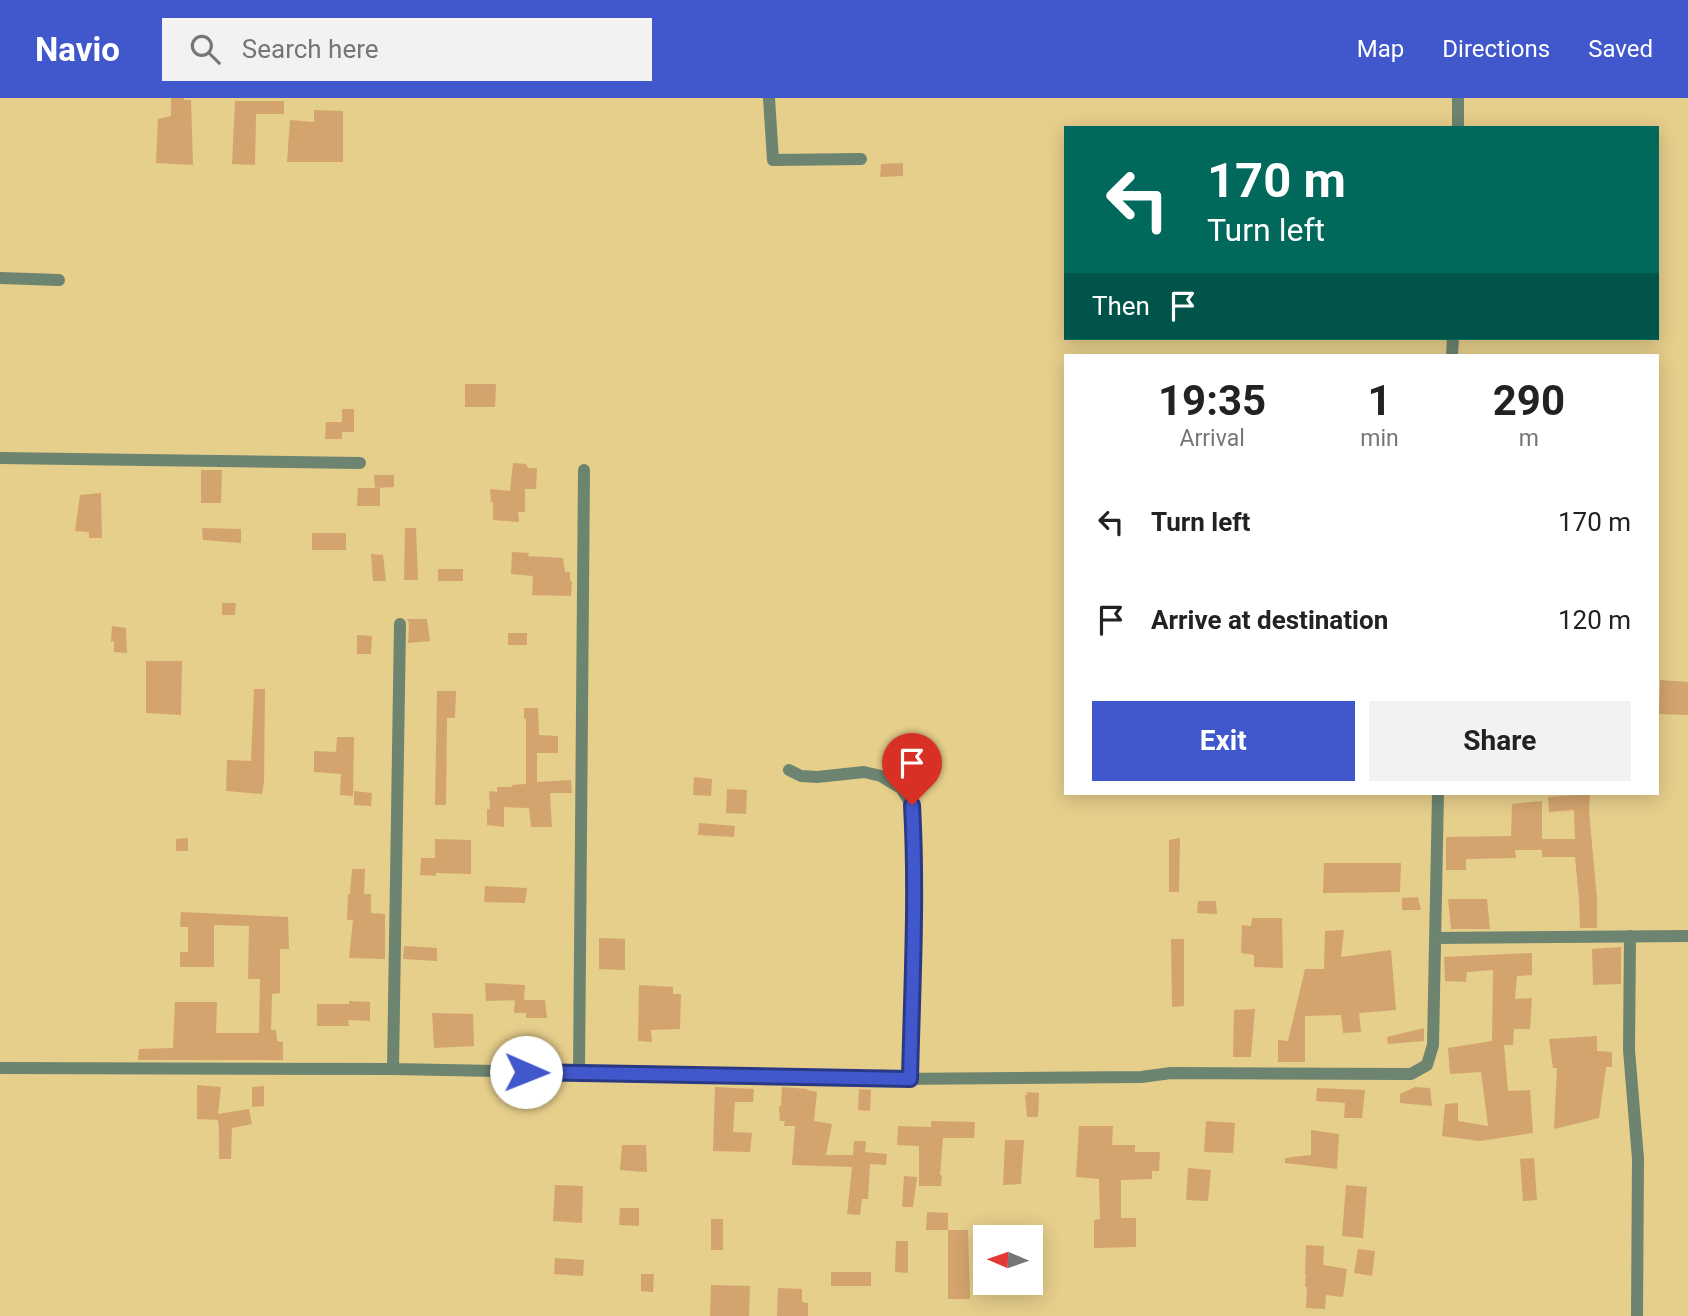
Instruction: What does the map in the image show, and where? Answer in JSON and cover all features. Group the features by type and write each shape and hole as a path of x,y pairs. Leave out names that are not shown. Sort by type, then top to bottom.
{"street":[{"path":"769,98 773,160 861,159"},
{"path":"1458,98 1458,126"},
{"path":"0,278 59,280"},
{"path":"0,458 360,463"},
{"path":"579,1073 584,470"},
{"path":"393,1069 400,624"},
{"path":"789,770 801,776 864,772 881,776 901,788 912,805 914,932 910,1079"},
{"path":"0,1068 393,1069 910,1079 1141,1077 1171,1073 1411,1074 1427,1065 1433,1045 1438,795"},
{"path":"1630,936 1629,1050 1638,1159 1637,1316"},
{"path":"1435,938 1688,936"}],"building":[{"path":"171,98 191,100 193,165 156,163 158,119 171,116"},
{"path":"235,101 284,101 284,114 256,114 255,165 232,164"},
{"path":"314,110 343,111 343,162 287,162 290,120 314,122"},
{"path":"903,163 903,176 880,177 881,164"},
{"path":"465,384 496,384 495,407 465,407"},
{"path":"342,409 354,409 354,432 342,432 342,439 325,439 326,422 342,422"},
{"path":"513,463 537,468 536,489 525,489 525,512 518,512 519,522 493,520 490,489 510,491"},
{"path":"201,470 222,470 221,503 201,503"},
{"path":"374,475 394,475 394,487 375,488"},
{"path":"358,488 380,488 380,506 357,506"},
{"path":"101,493 102,538 89,538 89,532 75,531 80,495"},
{"path":"202,528 241,529 241,543 203,540"},
{"path":"405,528 416,528 418,580 404,580"},
{"path":"312,533 346,533 346,550 312,550"},
{"path":"512,552 529,553 528,556 563,558 565,572 570,572 572,581 571,596 532,595 533,576 511,574"},
{"path":"371,554 383,555 386,581 373,581"},
{"path":"438,569 463,569 463,581 438,581"},
{"path":"222,603 236,603 235,615 222,615"},
{"path":"407,619 427,619 430,641 408,643"},
{"path":"112,626 126,628 127,653 114,652 114,641 111,642"},
{"path":"508,633 527,633 527,645 508,645"},
{"path":"357,635 372,636 371,654 357,654"},
{"path":"146,661 182,661 181,715 146,713"},
{"path":"1660,680 1688,682 1688,715 1659,714"},
{"path":"254,689 265,689 262,794 226,791 227,760 251,761"},
{"path":"437,691 456,691 455,718 447,718 446,805 435,805"},
{"path":"524,708 538,708 539,735 558,736 558,753 537,753 537,782 571,780 572,793 550,793 552,827 531,827 529,808 504,807 504,827 487,825 489,791 497,792 497,787 526,784"},
{"path":"337,737 354,737 353,796 340,795 341,774 314,772 314,751 336,752"},
{"path":"694,777 712,779 711,796 693,795"},
{"path":"727,789 747,790 746,814 726,813"},
{"path":"354,791 372,793 371,806 354,805"},
{"path":"1590,795 1597,928 1580,928 1575,857 1542,857 1542,850 1515,850 1516,858 1466,859 1466,870 1446,870 1446,837 1511,836 1512,804 1542,801 1542,839 1575,839 1574,810 1549,812 1548,797"},
{"path":"699,823 735,826 734,837 698,835"},
{"path":"188,838 188,851 176,851 176,839"},
{"path":"1180,838 1179,892 1169,892 1169,840"},
{"path":"435,839 471,840 471,874 420,875 421,858 435,858"},
{"path":"1324,863 1401,863 1400,892 1323,893"},
{"path":"352,869 365,869 364,894 371,894 371,913 385,914 385,959 349,958 353,920 347,920"},
{"path":"485,886 527,888 525,903 484,902"},
{"path":"1418,897 1421,910 1402,910 1402,898"},
{"path":"1448,899 1487,899 1490,929 1451,929"},
{"path":"1198,901 1216,901 1217,914 1197,913"},
{"path":"181,912 288,917 289,949 280,949 280,993 272,994 271,1030 276,1030 277,1041 283,1042 283,1060 138,1060 139,1049 173,1048 175,1002 217,1002 216,1033 259,1033 260,979 248,979 249,926 214,925 214,967 180,967 180,952 188,952 188,927 180,927"},
{"path":"1252,918 1282,918 1283,968 1254,967 1254,955 1241,953 1242,925 1251,926"},
{"path":"1344,930 1341,957 1391,950 1396,1010 1359,1013 1361,1032 1343,1033 1341,1015 1305,1016 1305,1062 1278,1062 1278,1040 1288,1041 1305,969 1324,969 1325,931"},
{"path":"599,938 625,939 625,970 599,969"},
{"path":"1171,939 1184,939 1184,1006 1172,1007"},
{"path":"404,946 437,948 437,961 403,959"},
{"path":"1621,947 1621,984 1593,985 1592,949"},
{"path":"1532,953 1532,975 1517,976 1515,999 1532,998 1530,1029 1514,1029 1513,1045 1504,1045 1508,1091 1530,1090 1533,1133 1480,1141 1442,1136 1445,1104 1458,1103 1458,1121 1488,1126 1481,1072 1450,1074 1448,1048 1492,1041 1493,970 1467,972 1466,982 1445,981 1444,957"},
{"path":"485,983 525,985 524,1000 486,1001"},
{"path":"639,985 673,987 673,994 681,994 680,1029 651,1030 652,1042 638,1041"},
{"path":"515,1000 545,1000 547,1018 526,1018 526,1013 514,1013"},
{"path":"349,1001 370,1002 370,1021 348,1020 349,1026 317,1026 317,1004 349,1004"},
{"path":"1255,1009 1251,1057 1233,1057 1234,1010"},
{"path":"432,1013 473,1014 474,1046 434,1048"},
{"path":"1424,1028 1424,1041 1388,1044 1387,1037"},
{"path":"1597,1036 1597,1051 1612,1052 1612,1067 1606,1067 1599,1118 1554,1129 1557,1068 1553,1068 1549,1039"},
{"path":"197,1085 221,1087 218,1114 249,1109 252,1124 232,1128 231,1159 219,1159 218,1120 197,1119"},
{"path":"264,1086 264,1106 252,1107 252,1087"},
{"path":"715,1087 754,1089 753,1102 735,1102 733,1132 752,1133 750,1152 713,1151"},
{"path":"782,1087 817,1092 814,1121 832,1124 826,1155 853,1155 854,1141 866,1141 865,1152 887,1154 886,1165 870,1164 868,1199 862,1199 860,1215 847,1214 852,1167 792,1165 795,1126 784,1126 785,1121 780,1121"},
{"path":"1415,1087 1430,1088 1432,1106 1400,1103 1400,1094"},
{"path":"1317,1088 1365,1090 1362,1118 1344,1118 1345,1103 1316,1101"},
{"path":"859,1089 871,1090 870,1111 858,1110"},
{"path":"1027,1092 1039,1093 1038,1117 1027,1117"},
{"path":"931,1121 975,1122 974,1138 943,1138 941,1186 919,1186 919,1146 897,1145 898,1126 931,1127"},
{"path":"1206,1121 1235,1123 1233,1153 1204,1152"},
{"path":"1079,1126 1113,1126 1112,1145 1135,1145 1135,1152 1160,1152 1159,1171 1152,1171 1152,1179 1121,1180 1121,1218 1136,1218 1136,1247 1094,1248 1094,1220 1100,1219 1099,1179 1076,1177"},
{"path":"1311,1130 1339,1134 1337,1169 1285,1163 1285,1158 1311,1155"},
{"path":"1005,1140 1024,1140 1021,1184 1003,1185"},
{"path":"622,1145 646,1145 647,1172 620,1170"},
{"path":"1534,1158 1537,1200 1523,1201 1520,1159"},
{"path":"1188,1168 1211,1170 1208,1201 1186,1200"},
{"path":"904,1176 917,1177 913,1207 902,1207"},
{"path":"555,1185 583,1186 582,1223 553,1221"},
{"path":"1346,1185 1367,1187 1363,1238 1342,1236"},
{"path":"620,1208 639,1208 639,1226 619,1225"},
{"path":"927,1212 948,1213 948,1230 926,1230"},
{"path":"711,1219 723,1219 723,1250 711,1250"},
{"path":"948,1230 968,1230 970,1299 948,1299"},
{"path":"896,1241 908,1241 908,1273 895,1272"},
{"path":"1306,1245 1324,1246 1323,1265 1347,1269 1343,1297 1326,1295 1325,1309 1306,1308"},
{"path":"1358,1249 1375,1251 1372,1276 1354,1273"},
{"path":"555,1258 584,1260 583,1276 554,1274"},
{"path":"831,1272 871,1272 871,1286 831,1286"},
{"path":"641,1274 654,1274 653,1292 641,1291"},
{"path":"711,1285 750,1286 749,1316 710,1316"},
{"path":"778,1288 802,1289 802,1302 808,1303 808,1316 777,1316"}],"route":[{"path":"526,1072 910,1079 914,932 912,805"}]}
